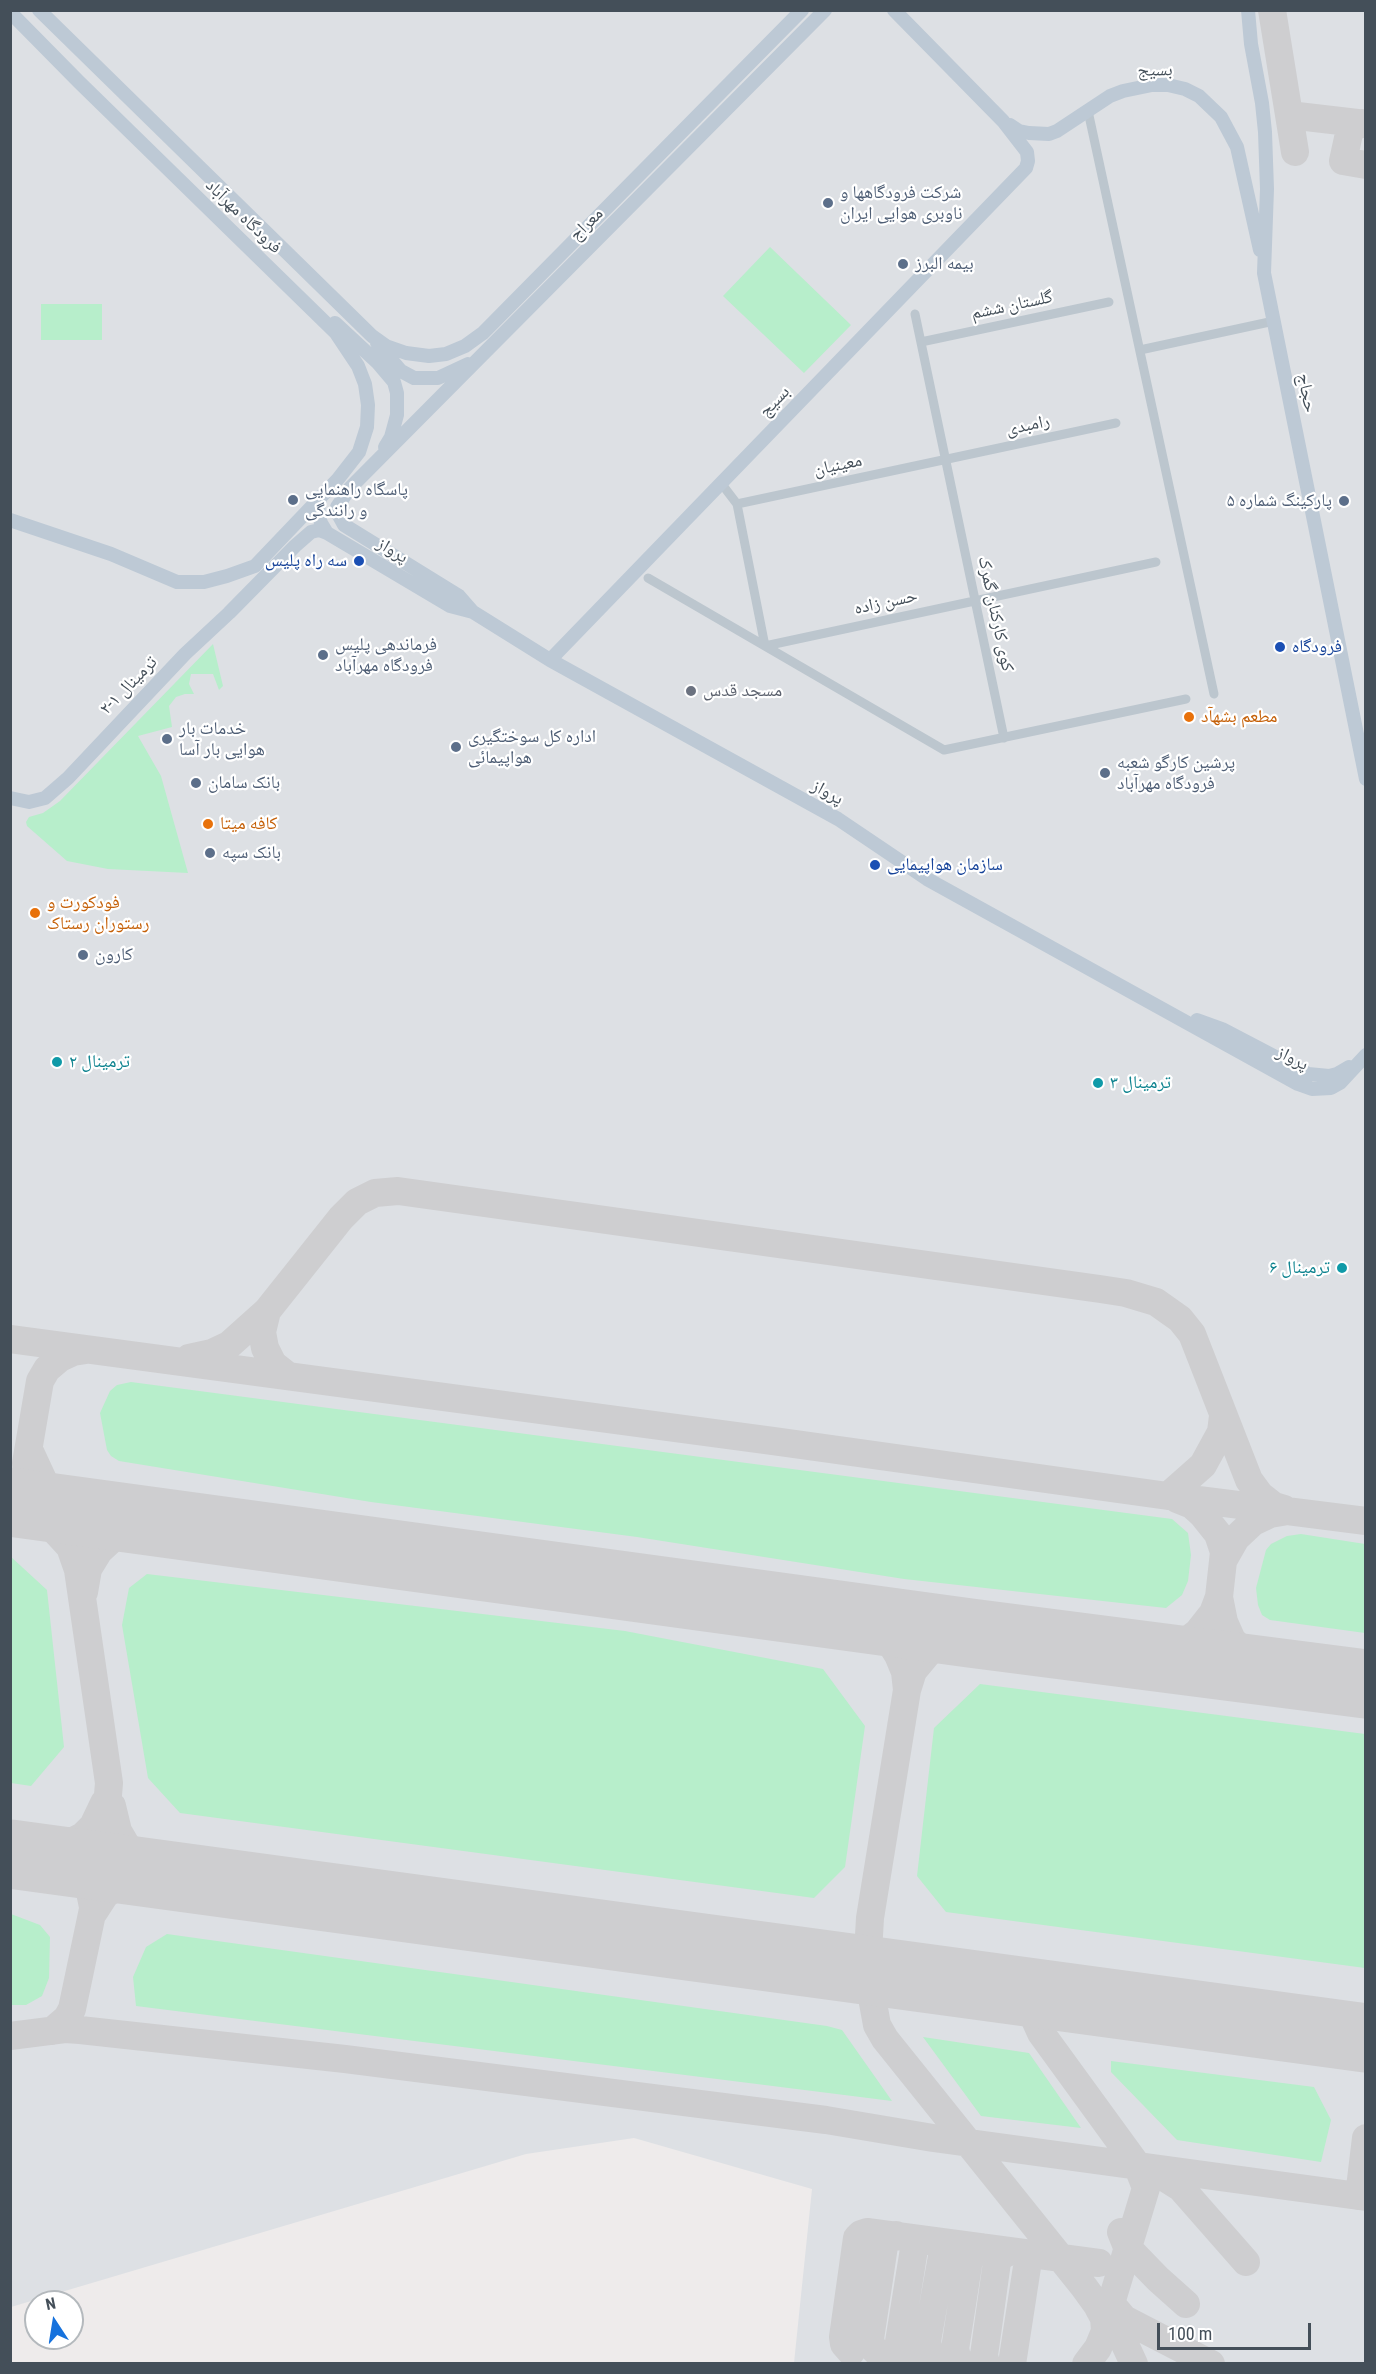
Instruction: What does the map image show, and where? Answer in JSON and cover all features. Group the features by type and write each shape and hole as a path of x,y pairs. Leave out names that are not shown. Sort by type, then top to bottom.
{"main road":[{"name":"فرودگاه مهرآباد","path":"39,10 372,336 406,353 429,356 446,354 465,346 483,333"},
{"name":"معراج","path":"483,333 802,10"},
{"name":"معراج","path":"374,465 825,10"},
{"path":"894,10 1003,121"},
{"name":"حجاج","path":"1248,10 1265,132 1267,189 1264,273 1365,778"},
{"name":"فرودگاه مهرآباد","path":"10,12 336,333 358,366 365,384 368,405 367,427 359,452 320,498"},
{"name":"بسیج","path":"1003,121 1019,131 1049,134 1110,96 1137,87 1168,85 1185,89 1199,96 1221,117 1238,147 1264,273"},
{"name":"بسیج","path":"550,660 1026,168 1027,152 1003,121"},
{"path":"170,172 187,154"},
{"path":"284,282 351,336 394,382 397,393 397,415 391,437 374,465"},
{"path":"372,336 401,371 414,378 438,378 462,369 494,345"},
{"name":"پرواز","path":"374,465 340,500 338,514 344,525 459,596 474,612 550,660 838,819 927,879 1298,1084 1312,1089 1324,1089 1340,1083 1365,1056"},
{"path":"261,571 298,521 320,498"},
{"path":"320,498 318,513 327,533"},
{"path":"10,520 111,554 177,582 204,582 261,571 311,532 319,530 327,533"},
{"path":"298,521 310,520 313,526 311,532"},
{"name":"پرواز","path":"327,533 450,606 474,612"},
{"name":"ترمینال ۱-۲","path":"10,798 29,802 45,798 68,778 185,654 229,613 261,571"}],"street":[{"path":"1088,111 1214,694"},
{"name":"گلستان ششم","path":"921,342 1109,302"},
{"name":"کوی کارکنان گمرک","path":"915,314 1004,738"},
{"path":"1140,350 1274,321"},
{"name":"رامبدی","path":"946,460 1116,423"},
{"name":"معینیان","path":"737,504 946,460"},
{"path":"721,483 737,504 765,646"},
{"name":"حسن زاده","path":"765,646 1156,562"},
{"path":"648,578 944,750 1186,699"}],"shaded area":[{"path":"11,11 1365,11 1365,2363 794,2363 812,2189 634,2138 526,2154 68,2290 24,2290 24,2303 11,2307"}],"green space":[{"path":"770,247 851,325 804,373 723,296"},
{"path":"41,304 102,304 102,340 41,340"},
{"path":"213,644 223,686 219,690 213,674 191,674 189,684 194,694 176,697 169,706 172,727 138,736 161,776 188,873 108,869 67,861 27,826 26,822 29,817 43,813 60,801"},
{"path":"131,1382 1172,1519 1188,1533 1191,1555 1188,1581 1182,1595 1166,1608 904,1579 637,1537 371,1502 119,1461 107,1450 100,1413 110,1391 117,1385"},
{"path":"1301,1534 1365,1544 1365,1633 1270,1620 1262,1615 1256,1588 1266,1550 1271,1544 1287,1536"},
{"path":"10,1556 47,1590 64,1747 31,1786 11,1783"},
{"path":"147,1574 625,1631 823,1669 865,1726 845,1867 814,1898 180,1813 148,1778 122,1625 129,1588"},
{"path":"980,1684 1365,1734 1365,1968 946,1912 917,1876 934,1728"},
{"path":"11,1914 40,1925 50,1937 49,1978 42,1996 26,2005 11,2005"},
{"path":"167,1934 827,2026 842,2030 892,2101 136,2006 133,1977 146,1947"},
{"path":"923,2037 1029,2053 1081,2128 981,2116"},
{"path":"1111,2061 1314,2087 1331,2120 1321,2162 1177,2140 1111,2072"}],"taxiway":[{"path":"1272,10 1295,152"},
{"path":"1289,115 1366,124"},
{"path":"1362,123 1350,129 1343,161 1366,165"},
{"path":"189,1358 212,1353 229,1345 267,1311 341,1218 357,1202 375,1193 398,1191 1100,1289 1126,1293 1156,1302 1180,1319 1192,1334 1249,1480 1260,1495 1274,1506 1284,1509"},
{"path":"267,1311 262,1332 265,1348 273,1364 287,1375"},
{"path":"10,1339 1366,1521"},
{"path":"52,2031 67,2018 72,2009 102,1866 109,1783 78,1570 70,1547 46,1521 30,1495 26,1463 40,1381 47,1369 60,1358 73,1352 86,1350"},
{"path":"1168,1496 1203,1465 1221,1432 1223,1416"},
{"path":"31,1454 44,1482 56,1495 72,1506 91,1513"},
{"path":"1148,1656 1185,1642 1198,1632 1213,1613 1219,1597 1224,1552 1218,1534 1192,1505 1177,1499"},
{"path":"1224,1559 1236,1538 1253,1522 1270,1514 1282,1512"},
{"path":"84,1592 88,1569 99,1551 113,1538 129,1529 158,1522"},
{"path":"1219,1597 1224,1622 1232,1640 1254,1662 1271,1671"},
{"path":"859,1618 888,1639 905,1672 907,1690"},
{"path":"970,1633 947,1641 928,1653 913,1671 907,1690 870,1918 867,1970 877,2025 885,2039 1097,2305 1211,2364"},
{"path":"40,1858 83,1836 93,1826 104,1803"},
{"path":"112,1806 118,1831 128,1848 159,1874"},
{"path":"64,1861 74,1866 89,1887 94,1912 105,1895 118,1885 137,1878 159,1874"},
{"path":"1022,1991 1041,2033 1137,2165 1146,2188 1112,2300 1114,2307 1125,2320"},
{"path":"10,2036 65,2029 80,2030 345,2059 826,2120 933,2138 1366,2197"},
{"path":"1359,2196 1366,2138"},
{"path":"1151,2169 1181,2188 1246,2262"},
{"path":"851,2352 844,2344 843,2337 857,2238 861,2234 867,2232 1099,2263"},
{"path":"1121,2232 1127,2247 1186,2304"},
{"path":"881,2356 872,2347 870,2339 884,2246 887,2240 896,2235"},
{"path":"910,2361 899,2342 914,2249 918,2244 927,2240"},
{"path":"938,2364 929,2354 927,2341 943,2251 956,2244"},
{"path":"962,2364 955,2349 969,2259 981,2247"},
{"path":"986,2364 984,2355 997,2262 1001,2256 1010,2251"},
{"path":"1012,2364 1029,2254"},
{"path":"1112,2304 1117,2327 1134,2364"},
{"path":"1086,2364 1098,2348 1105,2331 1104,2318 1098,2307"}],"runway":[{"path":"10,1502 970,1633 1366,1684"},
{"path":"10,1854 1366,2038"}],"place":[{"name":"شرکت فرودگاهها و ناوبری هوایی ایران","path":"828,203"},
{"name":"بیمه البرز","path":"903,264"},
{"name":"پاسگاه راهنمایی و رانندگی","path":"293,500"},
{"name":"پارکینگ شماره ۵","path":"1344,501"},
{"name":"سه راه پلیس","path":"359,561"},
{"name":"فرودگاه","path":"1280,647"},
{"name":"فرماندهی پلیس فرودگاه مهرآباد","path":"323,655"},
{"name":"مسجد قدس","path":"691,691"},
{"name":"مطعم بشهآد","path":"1189,717"},
{"name":"خدمات بار هوایی بار آسا","path":"167,739"},
{"name":"اداره کل سوختگیری هواپیمائی","path":"456,747"},
{"name":"پرشین کارگو شعبه فرودگاه مهرآباد","path":"1105,773"},
{"name":"بانک سامان","path":"196,783"},
{"name":"کافه میتا","path":"208,824"},
{"name":"بانک سپه","path":"210,853"},
{"name":"سازمان هواپیمایی","path":"875,865"},
{"name":"فودکورت و رستوران رستاک","path":"35,913"},
{"name":"کارون","path":"83,955"},
{"name":"ترمینال ۲","path":"57,1062"},
{"name":"ترمینال ۳","path":"1098,1083"},
{"name":"ترمینال ۶","path":"1342,1268"}]}
